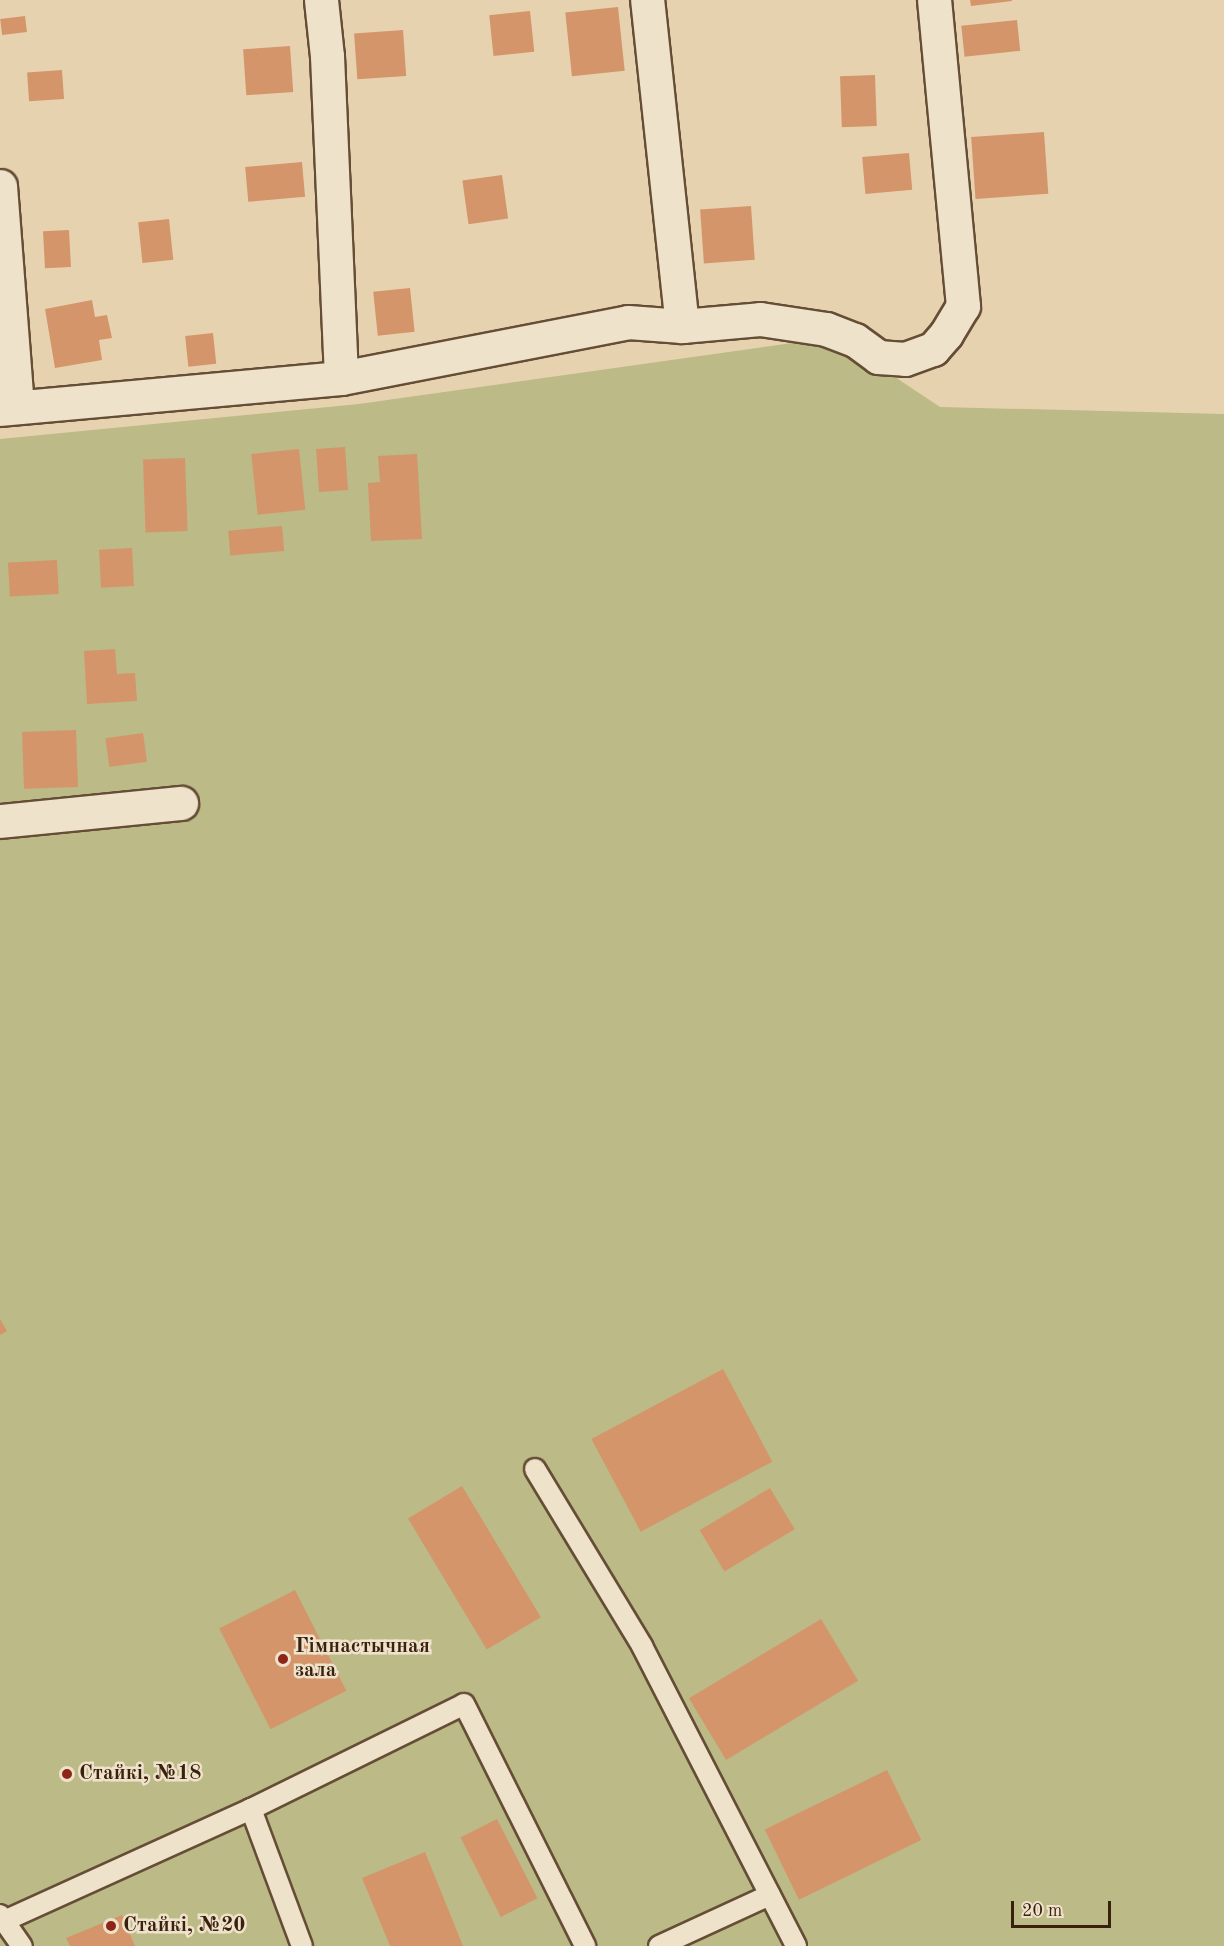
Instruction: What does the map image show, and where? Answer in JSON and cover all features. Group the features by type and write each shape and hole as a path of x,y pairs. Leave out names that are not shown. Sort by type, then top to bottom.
{"street":[{"path":"321,0 327,56 341,378"},
{"path":"647,0 682,326"},
{"path":"0,186 9,407 341,378 628,322 682,326 771,320 826,328 855,340 878,357 905,359 933,349 946,334 963,306 934,0"},
{"path":"0,821 181,803"}],"lane":[{"path":"535,1469 642,1646 796,1946"},
{"path":"22,1946 2,1918 250,1809 464,1704 585,1946"},
{"path":"250,1809 302,1946"},
{"path":"659,1946 770,1895"}],"shaded area":[{"path":"835,337 940,407 1224,414 1224,1946 0,1946 0,439 359,404"}],"building":[{"path":"970,0 1012,0 1012,1 971,6"},
{"path":"618,7 625,71 572,76 565,13"},
{"path":"530,11 534,52 494,56 489,15"},
{"path":"25,16 27,32 2,35 0,19"},
{"path":"1017,20 1020,51 965,57 961,26"},
{"path":"403,30 406,76 357,79 354,33"},
{"path":"290,46 293,92 246,95 243,49"},
{"path":"62,70 64,99 29,101 27,72"},
{"path":"875,75 877,126 842,127 840,76"},
{"path":"1044,132 1048,194 976,199 971,137"},
{"path":"909,153 912,190 865,194 862,157"},
{"path":"302,162 305,197 248,202 245,167"},
{"path":"502,175 508,219 469,224 462,181"},
{"path":"751,206 755,260 704,263 700,210"},
{"path":"169,219 173,260 142,263 138,222"},
{"path":"69,230 71,267 45,268 43,231"},
{"path":"410,288 415,332 378,336 373,292"},
{"path":"92,300 95,317 107,315 112,338 99,340 102,360 55,368 45,309"},
{"path":"213,333 216,364 188,367 185,336"},
{"path":"345,447 348,490 319,492 316,449"},
{"path":"299,449 305,510 258,515 251,454"},
{"path":"417,454 422,539 371,541 368,483 380,482 378,456"},
{"path":"185,458 188,531 146,532 143,459"},
{"path":"282,526 284,551 230,556 228,531"},
{"path":"132,548 134,586 101,588 99,550"},
{"path":"57,560 59,594 10,597 8,563"},
{"path":"115,649 117,674 135,673 137,701 87,704 84,651"},
{"path":"76,730 78,787 24,789 22,732"},
{"path":"143,733 147,762 109,767 105,738"},
{"path":"0,1319 7,1331 0,1335"},
{"path":"723,1369 772,1462 641,1532 591,1439"},
{"path":"462,1486 541,1617 487,1650 408,1518"},
{"path":"770,1488 795,1529 724,1571 700,1530"},
{"name":"Гімнастычная зала","path":"295,1590 346,1691 271,1729 219,1629"},
{"path":"821,1619 858,1681 726,1760 689,1698"},
{"path":"887,1770 921,1840 799,1900 765,1830"},
{"path":"497,1819 537,1898 501,1917 460,1838"},
{"path":"425,1852 463,1946 390,1946 362,1878"},
{"name":"Стайкі, №20","path":"122,1915 135,1946 70,1946 66,1938"}],"place":[{"name":"Гімнастычная зала","path":"283,1659"},
{"name":"Стайкі, №18","path":"67,1774"},
{"name":"Стайкі, №20","path":"111,1926"}]}
